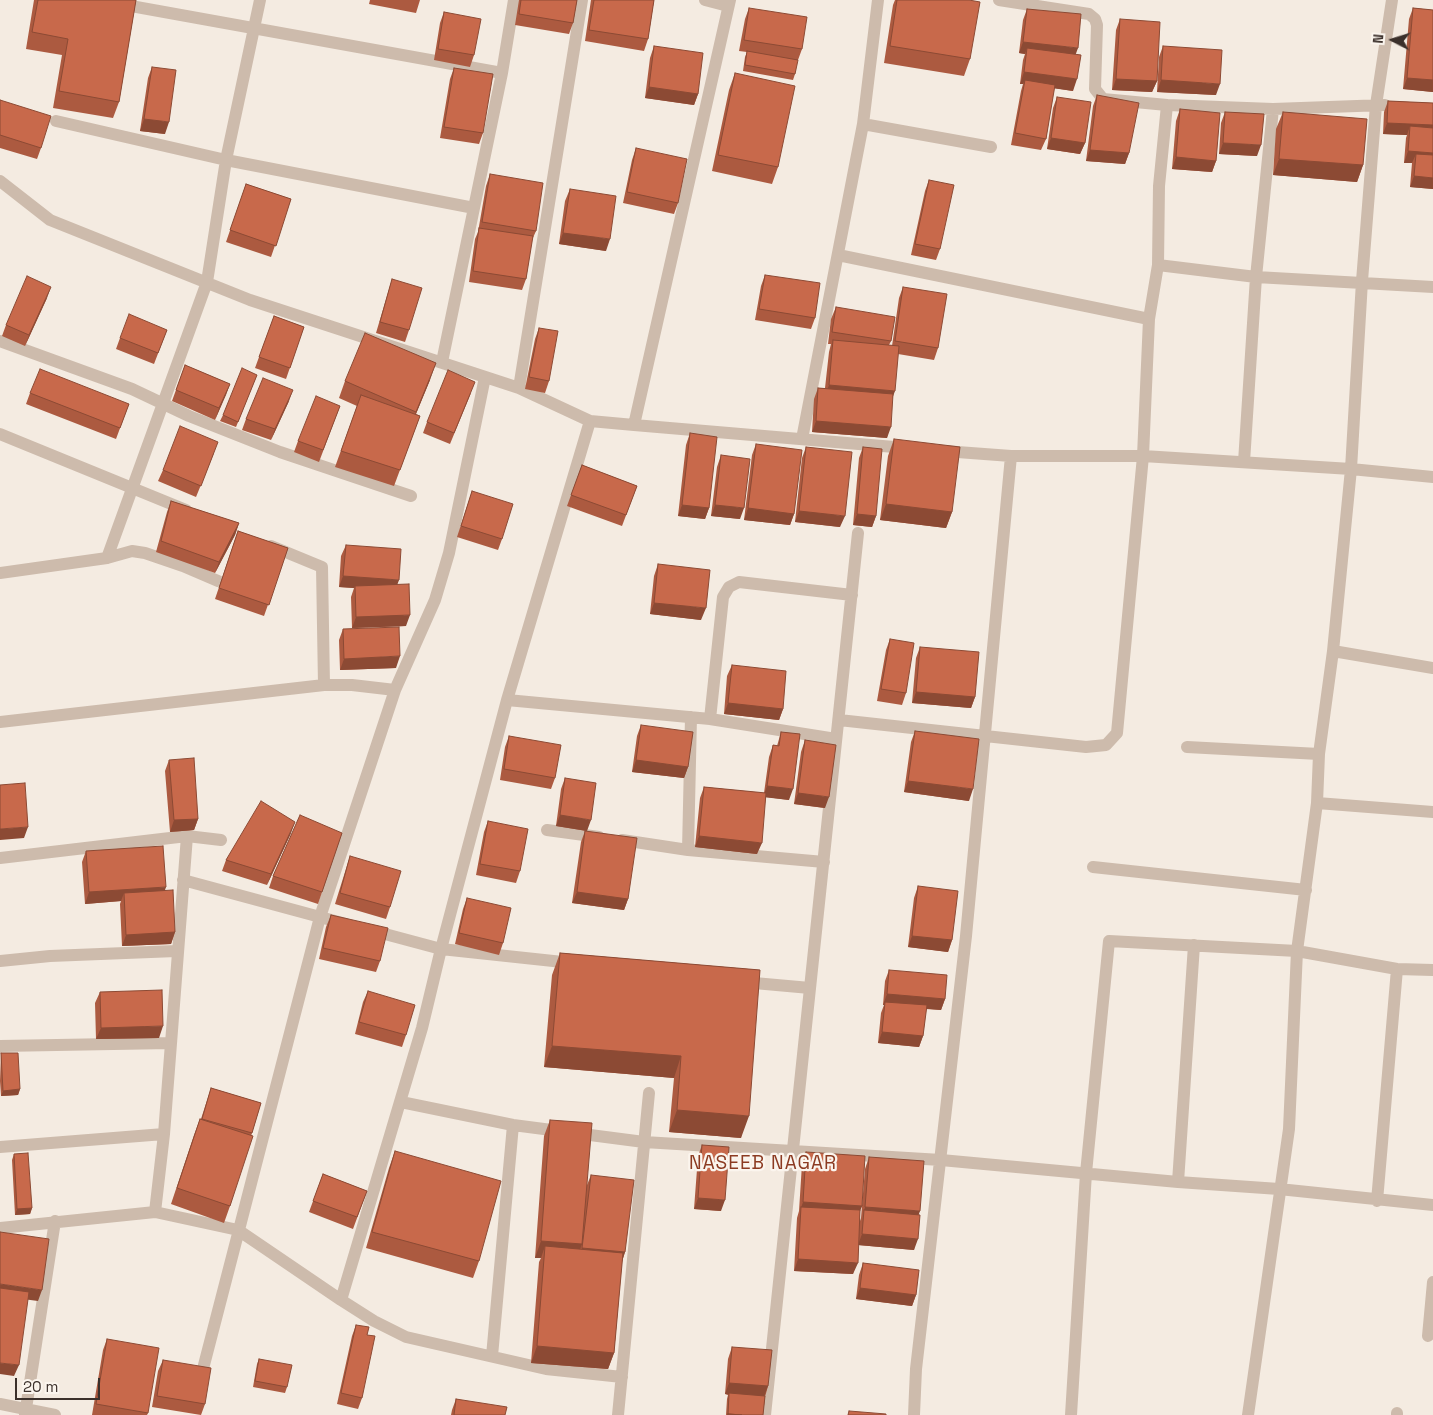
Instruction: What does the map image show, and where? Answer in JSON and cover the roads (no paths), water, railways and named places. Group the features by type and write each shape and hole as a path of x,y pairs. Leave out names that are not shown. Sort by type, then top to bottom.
{"street":[{"path":"98,0 502,73"},
{"path":"107,558 165,403 207,282 226,160 260,0"},
{"path":"442,362 502,73 514,0"},
{"path":"520,388 582,0"},
{"path":"634,425 729,3 705,0"},
{"path":"802,440 864,124 878,0"},
{"path":"999,0 1089,14 1095,18 1098,25 1095,83 1097,94 1103,99 1167,106 1273,109 1395,106"},
{"path":"1248,1415 1289,1129 1298,951 1317,803 1319,754 1333,651 1351,469 1362,281 1376,105 1392,0"},
{"path":"839,720 985,734 1086,747 1106,745 1117,733 1143,456 1149,319 1158,265 1159,186 1167,106"},
{"path":"1244,462 1256,277 1273,109"},
{"path":"56,120 226,160 474,208"},
{"path":"864,124 990,147"},
{"path":"0,181 50,220 250,300 520,388 590,421 915,448"},
{"path":"838,255 1149,319"},
{"path":"1158,265 1256,277 1362,281 1433,287"},
{"path":"0,341 165,403 189,416 280,452 411,496"},
{"path":"204,1365 320,917 394,690 438,590 449,553 485,377"},
{"path":"341,1300 401,1102 507,700 590,421"},
{"path":"0,434 196,514"},
{"path":"934,450 1011,456 1143,456 1351,469 1433,477"},
{"path":"914,1415 916,1369 966,936 1011,456"},
{"path":"765,1415 858,533"},
{"path":"259,540 322,566 324,685"},
{"path":"0,573 107,558 132,551 145,553 218,581"},
{"path":"710,718 723,598 729,587 739,582 852,595"},
{"path":"1333,651 1433,668"},
{"path":"0,722 324,685 352,685 394,690"},
{"path":"507,700 710,718 836,740"},
{"path":"688,850 691,717"},
{"path":"1187,747 1319,754"},
{"path":"1317,803 1433,812"},
{"path":"548,830 688,850 824,862"},
{"path":"155,1212 164,1134 176,951 187,836"},
{"path":"0,858 187,836 221,840"},
{"path":"1093,867 1306,890"},
{"path":"183,880 441,949 588,965"},
{"path":"1071,1415 1086,1173 1109,941 1298,951 1397,969 1433,970"},
{"path":"1178,1182 1194,945"},
{"path":"0,961 50,956 176,951"},
{"path":"1377,1201 1397,969"},
{"path":"734,981 810,988"},
{"path":"0,1046 170,1043"},
{"path":"618,1415 649,1093"},
{"path":"401,1102 513,1125 644,1142 941,1160 1178,1182 1279,1189 1433,1206"},
{"path":"492,1356 513,1125"},
{"path":"0,1146 164,1134"},
{"path":"0,1228 155,1212 238,1230 341,1300 374,1321 406,1337 546,1369 622,1377"},
{"path":"26,1412 55,1221"},
{"path":"1428,1336 1433,1282"},
{"path":"0,1404 26,1412 55,1415"}],"district":[{"name":"NASEEB NAGAR","path":"763,1164"}]}
